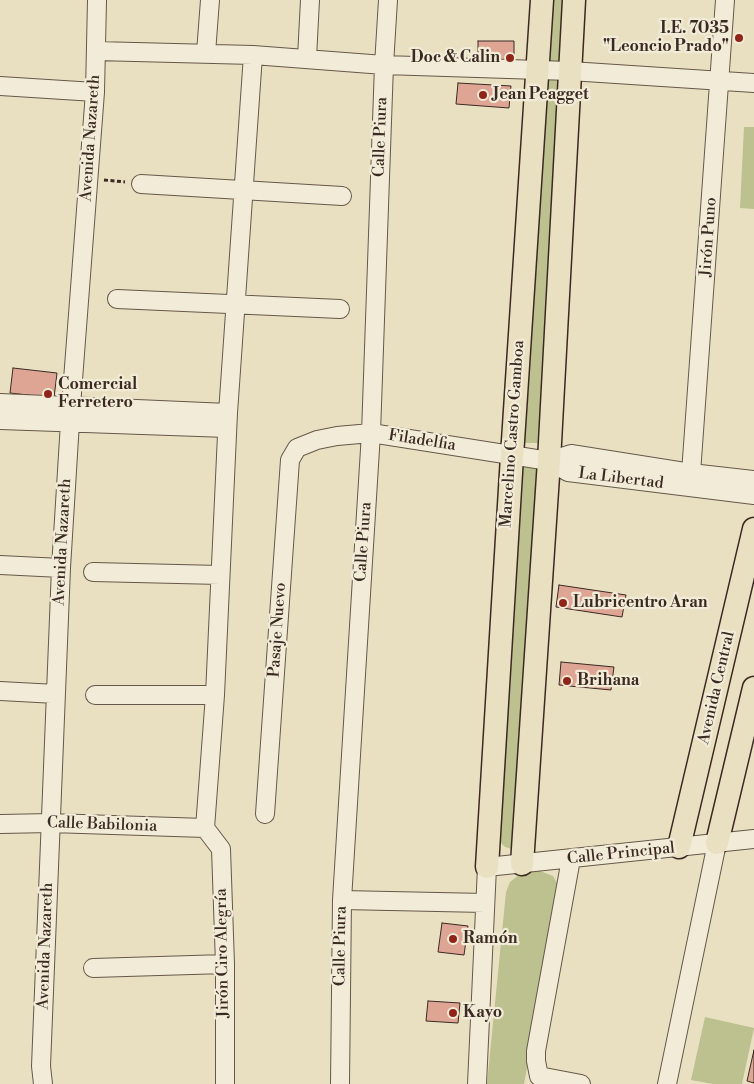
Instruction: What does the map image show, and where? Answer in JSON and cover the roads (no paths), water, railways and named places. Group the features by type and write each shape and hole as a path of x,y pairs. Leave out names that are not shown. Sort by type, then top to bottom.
{"main road":[{"name":"Marcelino Castro Gamboa","path":"487,867 542,0"},
{"path":"522,864 549,461 574,0"},
{"name":"Avenida Central","path":"679,847 754,528"},
{"path":"717,843 754,688"}],"street":[{"name":"Avenida Nazareth","path":"43,1084 41,1066 61,568 95,92 97,0"},
{"path":"206,53 210,0"},
{"path":"307,58 310,0"},
{"name":"Calle Piura","path":"340,1084 342,900 371,433 388,0"},
{"name":"Jirón Puno","path":"691,473 721,80 725,0"},
{"path":"96,52 253,55 384,65 570,71 754,83"},
{"path":"205,828 215,695 235,304 253,55"},
{"path":"0,86 95,92"},
{"path":"141,184 342,196"},
{"path":"117,299 340,309"},
{"path":"0,403 71,414 228,421"},
{"path":"0,420 71,414"},
{"name":"Filadelfia","path":"297,448 317,440 371,433 549,461"},
{"name":"Pasaje Nuevo","path":"265,814 290,460 297,448"},
{"name":"La Libertad","path":"549,461 571,454 691,473 754,480"},
{"name":"La Libertad","path":"549,461 568,472 754,495"},
{"path":"0,565 61,568"},
{"path":"93,572 220,575"},
{"path":"0,690 56,694"},
{"path":"95,696 215,695"},
{"name":"Calle Babilonia","path":"0,824 51,823 205,828"},
{"name":"Jirón Ciro Alegría","path":"205,828 221,849 225,964 225,1084"},
{"name":"Calle Principal","path":"487,867 754,839"},
{"path":"666,1084 717,843"},
{"path":"572,859 536,1052 536,1070 539,1076 581,1084"},
{"path":"476,1084 487,867"},
{"path":"342,900 485,903"},
{"path":"93,968 225,964"}],"place":[{"name":"I.E. 7035 \"Leoncio Prado\"","path":"739,38"},
{"name":"Doc & Calin","path":"510,58"},
{"name":"Jean Peagget","path":"483,95"},
{"name":"Comercial Ferretero","path":"48,394"},
{"name":"Lubricentro Aran","path":"563,603"},
{"name":"Brihana","path":"567,681"},
{"name":"Ramón","path":"453,939"},
{"name":"Kayo","path":"453,1013"}]}
